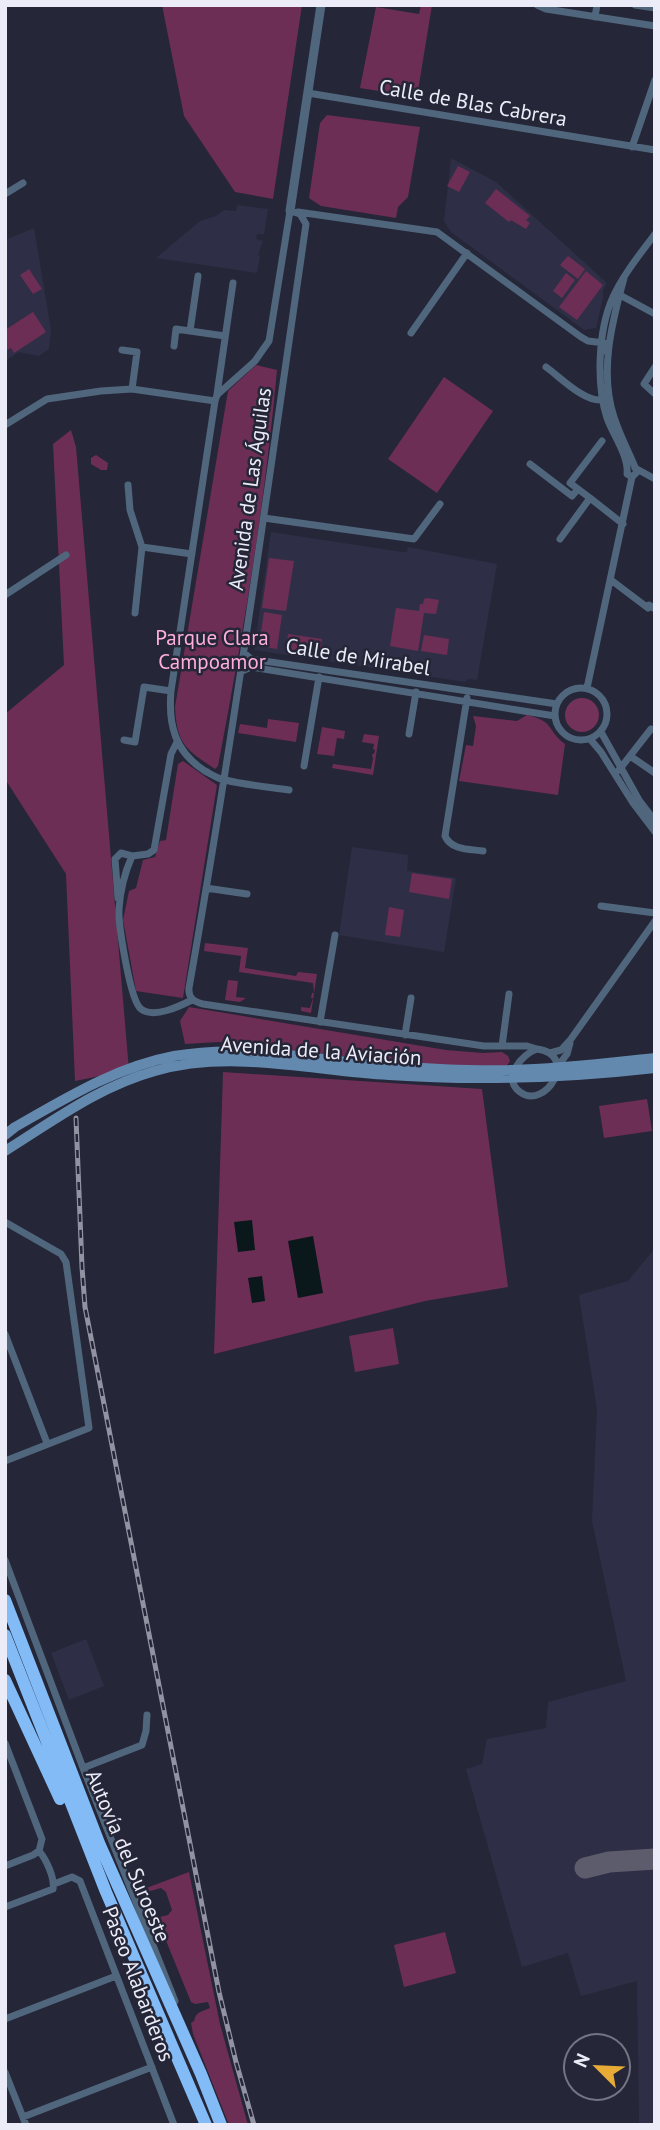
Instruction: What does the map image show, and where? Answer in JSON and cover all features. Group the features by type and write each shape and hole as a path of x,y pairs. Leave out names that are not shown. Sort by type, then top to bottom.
{"highway":[{"name":"Autovía del Suroeste","path":"5,1600 99,1843 221,2125"},
{"name":"Autovía del Suroeste","path":"5,1635 106,1892 206,2125"},
{"path":"5,1680 96,1882 106,1892"}],"main road":[{"name":"Avenida de la Aviación","path":"5,1135 10,1128 89,1086 131,1067 174,1056 256,1051 381,1066 557,1071 655,1068"},
{"name":"Avenida de la Aviación","path":"557,1071 577,1065 655,1058"},
{"name":"Avenida de la Aviación","path":"5,1151 103,1091 156,1070 205,1063 268,1064 424,1078 515,1070"}],"street":[{"name":"Avenida de Las Águilas","path":"216,398 255,361 267,344 292,211 321,5"},
{"path":"537,5 546,9 655,26"},
{"path":"595,17 597,5"},
{"path":"635,5 655,8"},
{"path":"632,147 655,80"},
{"name":"Calle de Blas Cabrera","path":"308,93 655,150"},
{"path":"5,194 23,183"},
{"name":"Avenida de Las Águilas","path":"195,1001 189,995 189,988 244,653 306,224 305,219 292,211"},
{"path":"292,211 437,232 581,337 588,341 601,342 607,347 607,382 614,420 631,468 655,480"},
{"path":"607,366 618,293 624,278 655,234"},
{"path":"411,333 467,254"},
{"path":"190,331 198,276"},
{"path":"233,283 171,691 171,724 177,742 192,761 223,780 289,790"},
{"path":"587,688 632,477 637,474 631,468 609,424 602,400 601,342 611,301 618,293"},
{"path":"618,293 655,314"},
{"path":"174,346 176,329 225,336"},
{"path":"121,350 138,352 132,389"},
{"path":"546,367 584,396 602,400"},
{"path":"655,367 644,384 655,394"},
{"path":"6,422 47,399 101,391 132,389 216,398"},
{"path":"602,441 570,483 623,524"},
{"path":"530,464 572,496 578,489"},
{"path":"128,485 130,510 142,547 135,613"},
{"path":"560,538 590,498"},
{"path":"264,518 414,539 439,504"},
{"path":"142,547 192,554"},
{"path":"5,595 66,555"},
{"path":"611,580 648,608 649,605 655,609"},
{"name":"Calle de Mirabel","path":"244,653 251,659 556,704"},
{"name":"Calle de Mirabel","path":"241,672 251,667 555,716"},
{"name":"Calle de Mirabel","path":"304,766 319,677"},
{"path":"124,740 135,742 144,687 171,691"},
{"path":"574,688 587,688 602,697 607,706 607,718 601,732 590,739 569,738 560,730 555,716 556,704 565,693 574,688"},
{"path":"468,691 444,836 453,846 483,851"},
{"name":"Calle de Mirabel","path":"409,734 416,692"},
{"path":"617,777 620,768 650,729"},
{"path":"601,732 639,800 655,821"},
{"path":"590,739 655,832"},
{"path":"177,742 171,754 154,850 148,854 132,856 121,853 115,859 118,909 130,983 134,1000 140,1009 146,1012 167,1011 195,1001 484,1046 527,1046 550,1053 556,1060 557,1071"},
{"path":"630,756 655,773"},
{"path":"118,909 127,866 132,856"},
{"path":"206,888 247,894"},
{"path":"601,906 655,914"},
{"path":"550,1053 561,1050 571,1039 655,920"},
{"path":"320,1022 335,935"},
{"path":"505,1046 509,993"},
{"path":"405,1035 411,998"},
{"path":"505,1046 519,1052 515,1070 517,1090 533,1096 543,1092 557,1071 567,1054 571,1039"},
{"path":"515,1070 527,1053 537,1049"},
{"path":"567,1054 570,1062 577,1065"},
{"path":"5,1222 61,1255 66,1262 89,1428 5,1461"},
{"path":"5,1335 47,1443"},
{"path":"5,1560 83,1768 181,2016 184,2035"},
{"path":"83,1768 142,1745 147,1715"},
{"path":"5,1743 42,1839 38,1851 33,1855 5,1866"},
{"path":"5,1907 52,1889 54,1884 43,1856 38,1851"},
{"name":"Paseo Alabarderos","path":"54,1884 72,1877 80,1881 174,2125"},
{"path":"5,2019 116,1976"},
{"path":"5,2072 25,2121 152,2067"}],"shaded area":[{"path":"451,158 496,182 607,283 603,290 596,328 584,330 451,232 444,221"},
{"path":"237,205 268,209 264,234 257,234 256,239 263,241 258,255 257,273 156,258 200,221 216,216 224,210 236,211"},
{"path":"34,228 51,330 49,349 39,356 19,352 5,361 5,240"},
{"path":"271,532 402,552 407,552 408,547 497,564 477,680 468,679 465,682 254,650"},
{"path":"582,698 594,703 599,715 594,727 582,732 570,727 565,715 570,703"},
{"path":"352,847 408,855 407,871 456,878 444,952 339,935"},
{"path":"252,1220 255,1250 238,1252 234,1222"},
{"path":"313,1236 323,1293 298,1298 288,1241"},
{"path":"655,1248 655,2125 639,2125 637,1981 581,1996 568,1953 522,1967 466,1769 482,1764 487,1739 546,1728 548,1702 626,1681 592,1521 597,1409 579,1295 628,1281"},
{"path":"262,1276 265,1301 252,1303 248,1278"},
{"path":"86,1639 104,1686 69,1700 51,1653"}],"green space":[{"path":"162,5 302,5 273,199 235,192 184,116"},
{"path":"421,5 432,5 417,97 360,88 376,7 419,14"},
{"path":"327,115 420,127 408,197 398,207 396,218 321,206 309,198 320,123"},
{"path":"458,166 470,172 459,192 447,186"},
{"path":"496,189 530,216 526,220 530,223 526,229 511,220 509,222 485,203"},
{"path":"568,256 585,269 578,279 560,265"},
{"path":"29,269 42,289 33,294 20,275"},
{"path":"586,271 603,285 577,320 559,307"},
{"path":"566,273 575,280 562,298 553,291"},
{"path":"33,312 46,332 14,353 11,348 5,351 5,330"},
{"name":"Parque Clara Campoamor","path":"256,365 277,370 272,420 244,618 218,766 215,769 184,744 178,729 175,707 228,391"},
{"path":"444,377 493,411 437,493 388,459"},
{"path":"71,430 76,447 129,1070 75,1081 66,874 5,779 5,714 64,665 53,444"},
{"path":"96,455 108,463 107,470 101,470 91,464 91,458"},
{"path":"269,558 294,561 286,611 262,608"},
{"path":"427,598 439,600 436,614 424,613 418,651 390,646 396,608 419,611 420,604"},
{"path":"264,612 282,615 277,649 259,646"},
{"path":"288,634 322,639 320,657 286,652"},
{"path":"424,635 449,639 447,655 421,651"},
{"path":"527,715 547,724 565,744 558,795 459,781 466,745 473,746 476,726 473,716 517,721"},
{"path":"268,719 299,723 296,742 238,733 240,724 267,728"},
{"path":"322,727 345,731 344,739 337,738 334,756 317,754"},
{"path":"364,734 379,736 373,775 332,768 333,764 371,769 374,744 362,742"},
{"path":"183,761 217,785 183,998 136,991 123,920 129,891 136,888 143,860 155,857 160,841 166,840 178,764"},
{"path":"412,873 452,879 449,899 409,892"},
{"path":"389,907 404,910 400,937 385,935"},
{"path":"205,943 248,948 245,968 296,976 298,972 317,974 311,1013 301,1011 301,1007 310,1008 314,993 313,983 239,972 241,956 204,951"},
{"path":"228,980 238,981 236,997 246,998 240,1002 225,1000"},
{"path":"189,1007 446,1050 502,1052 510,1061 507,1066 424,1065 219,1042 185,1044 180,1021"},
{"path":"223,1072 482,1089 508,1287 425,1301 214,1354"},
{"path":"647,1099 652,1131 604,1138 599,1106"},
{"path":"393,1328 399,1364 355,1372 349,1336"},
{"path":"189,1872 220,2024 248,2125 229,2125 193,2034 191,2023 198,2014 210,2008 208,2002 191,2002 158,1921 172,1910 166,1892 161,1888 143,1893 141,1890"},
{"path":"445,1932 456,1973 404,1987 394,1945"}],"taxiway":[{"path":"585,1868 609,1862 655,1859"}],"railway":[{"path":"76,1118 85,1307 219,1992 254,2125"}]}
